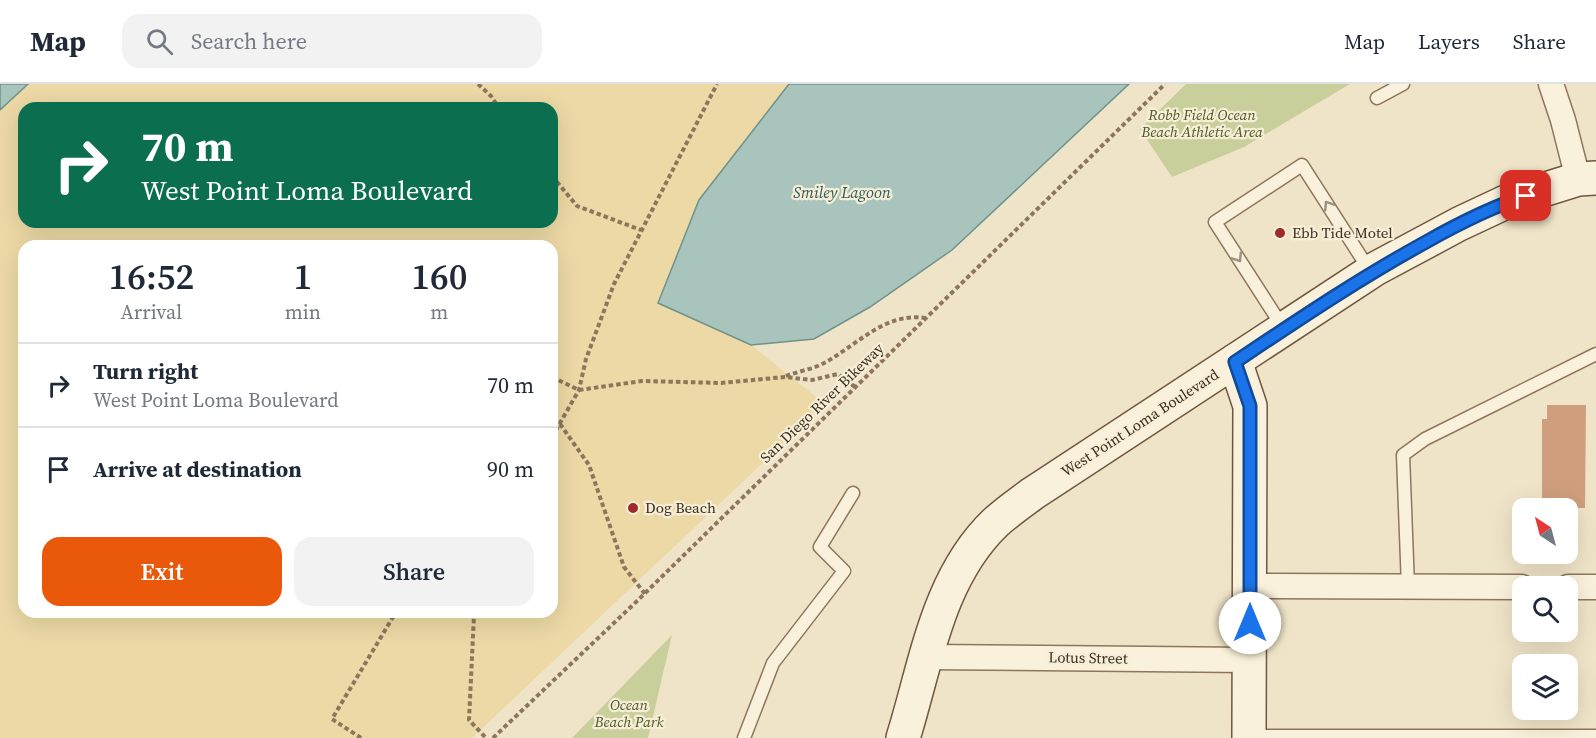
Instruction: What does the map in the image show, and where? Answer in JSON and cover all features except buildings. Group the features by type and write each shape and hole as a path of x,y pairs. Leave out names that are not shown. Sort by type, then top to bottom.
{"street":[{"path":"1551,84 1587,178"},
{"name":"West Point Loma Boulevard","path":"903,738 926,657 948,593 965,559 995,523 1032,494 1371,272 1459,224 1508,201 1587,178"},
{"path":"1235,362 1250,406 1249,737"},
{"path":"1250,586 1512,587"},
{"path":"1578,587 1596,586"},
{"name":"Lotus Street","path":"926,657 1250,660"}],"lane":[{"path":"1377,98 1403,84"},
{"path":"1284,329 1215,222 1302,165 1371,272"},
{"path":"1408,587 1403,455 1425,438 1596,354"},
{"path":"744,738 773,663 844,571 820,546 854,493"},
{"path":"1249,737 1596,736"}],"path":[{"path":"478,84 495,102"},
{"path":"558,427 579,390 586,359 614,284 717,84"},
{"name":"San Diego River Bikeway","path":"494,738 645,594 1165,84"},
{"path":"558,183 578,206 641,230"},
{"path":"785,377 826,362 891,321 916,317 926,319"},
{"path":"558,380 579,390 642,381 721,383 785,377 812,380 838,374 855,387"},
{"path":"560,424 589,465 624,567 645,594"},
{"path":"361,738 332,719 392,618"},
{"path":"474,618 469,720 486,738"}],"green space":[{"name":"Robb Field Ocean Beach Athletic Area","path":"1186,84 1350,84 1244,147 1172,177 1140,129"},
{"name":"Ocean Beach Park","path":"672,635 648,738 572,738"}],"sand":[{"name":"Dog Beach","path":"28,84 789,84 699,200 658,303 751,345 825,404 472,738 0,738 0,110"}],"water":[{"path":"0,84 28,84 0,110"},
{"name":"Smiley Lagoon","path":"789,84 1129,84 952,250 870,307 814,339 751,345 658,303 699,200"}],"place":[{"name":"Ebb Tide Motel","path":"1280,233"},
{"name":"Dog Beach","path":"633,508"}],"route":[{"path":"1250,623 1250,406 1235,362 1375,269 1459,224 1508,201 1526,196"}]}
